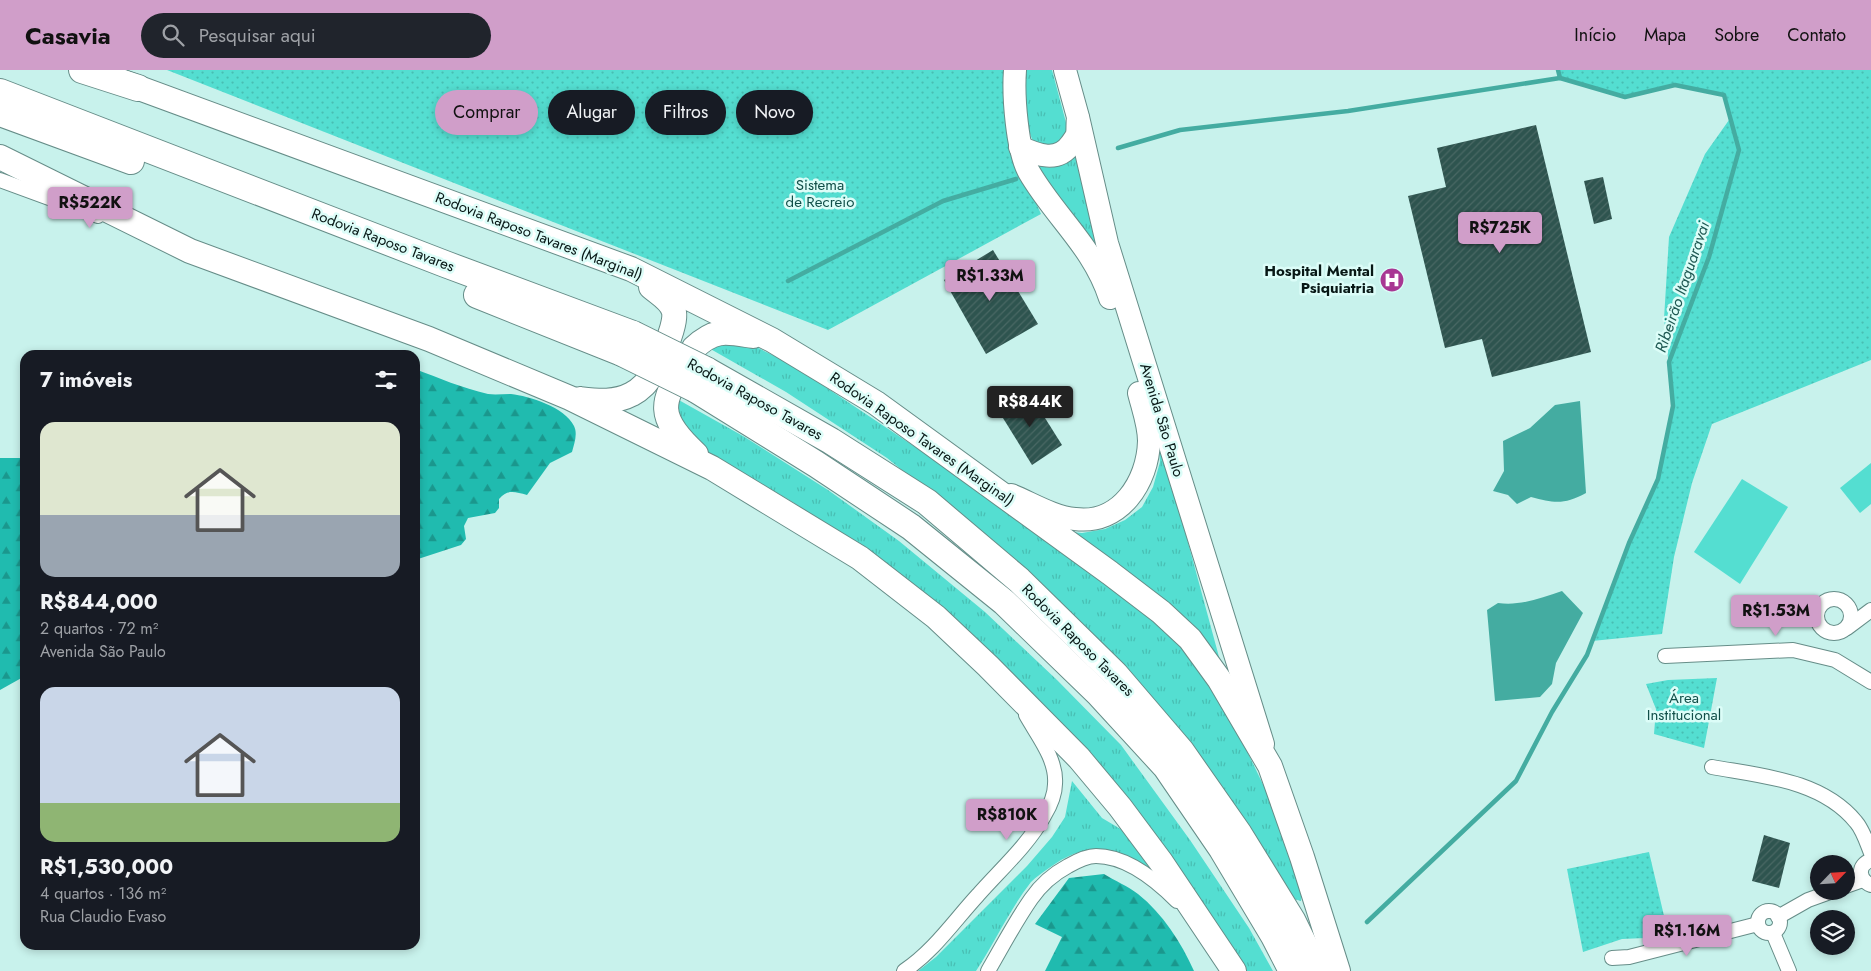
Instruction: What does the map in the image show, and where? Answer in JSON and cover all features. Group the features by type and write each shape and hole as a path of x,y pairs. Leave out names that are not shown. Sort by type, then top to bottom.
{"highway":[{"path":"82,70 138,88"},
{"name":"Rodovia Raposo Tavares (Marginal)","path":"93,70 631,269 772,340 876,403 992,486 1160,612 1190,639 1219,679 1270,766 1302,857 1338,971"},
{"name":"Rodovia Raposo Tavares","path":"0,92 445,264 627,344 831,441 927,502 1033,594 1115,674 1181,751 1239,834 1292,920 1317,971"},
{"name":"Rodovia Raposo Tavares","path":"0,113 212,191 431,276 627,344"},
{"path":"0,158 190,251 429,339 570,398 712,468 860,558 936,617 1079,758 1120,807 1161,862 1234,971"},
{"path":"570,398 600,401 618,400 634,393 645,384 670,338 674,310 670,303 631,269"},
{"path":"712,468 681,440 669,424 665,412 666,399 694,348 716,333 729,332 772,340"},
{"name":"Rodovia Raposo Tavares","path":"700,379 816,464 911,527 1004,602 1092,688 1166,767 1222,849 1274,936 1292,971"}],"main road":[{"name":"Avenida São Paulo","path":"992,486 1056,514 1073,519 1088,520 1101,517 1118,508 1129,498 1144,472 1148,456 1148,426 1126,347 1104,280 1085,247 1029,171 1020,147 1014,82 1015,70"},
{"name":"Avenida São Paulo","path":"1065,70 1078,116 1107,243 1270,766"},
{"path":"1020,147 1036,155 1048,156 1060,153 1068,148 1076,136 1078,116"}],"street":[{"path":"0,180 190,251"},
{"path":"1847,628 1852,617 1851,610 1843,601 1832,599 1821,604 1817,615 1820,626 1831,633 1842,631 1847,628 1869,612"},
{"path":"1851,610 1869,612"},
{"path":"1665,656 1793,650 1835,660 1871,682"},
{"path":"904,971 916,963 945,935 976,897 1031,836 1053,799 1056,783 1053,764 1014,692"},
{"path":"1712,767 1793,782 1828,798 1844,809 1858,823 1871,853"},
{"path":"988,971 1032,898 1044,884 1059,871 1076,861 1094,855 1125,862 1142,872 1165,888 1208,930"},
{"path":"1867,883 1861,876 1862,868 1866,862 1871,860"},
{"path":"1778,917 1810,899"},
{"path":"1758,924 1761,916 1766,912 1773,912 1780,921 1779,928 1773,933"},
{"path":"1758,924 1762,931 1773,933"},
{"path":"1612,958 1629,958 1758,924"},
{"path":"1773,933 1790,971"}],"green space":[{"name":"Sistema de Recreio","path":"167,70 1005,70 1018,162 1041,214 828,330"},
{"path":"1026,70 1052,70 1068,130 1052,149 1033,141 1029,132 1024,106"},
{"path":"1558,70 1871,70 1871,360 1712,424 1692,483 1674,557 1662,634 1592,641 1624,556 1658,479 1673,406 1664,319 1669,237 1705,154 1729,120 1724,95 1675,85 1625,97 1560,78"},
{"path":"1081,147 1222,668 1062,531 1082,533 1105,529 1125,520 1142,507 1153,487 1160,462 1158,433 1124,314 1037,165 1057,167 1062,165 1068,162"},
{"path":"717,341 754,346 791,364 993,499 1174,637 1205,675 1245,747 1271,801 1302,894 1301,901 1294,899 1238,815 1008,556 887,458 786,392 707,347"},
{"path":"420,371 478,392 519,395 536,400 563,413 574,426 576,432 572,452 550,463 527,495 515,492 505,494 499,499 499,508 495,513 468,518 464,526 466,539 461,545 420,558"},
{"path":"677,399 743,436 828,490 899,541 985,612 1057,680 1121,745 1190,840 1249,928 1273,971 1244,971 1162,851 870,554 791,501 710,455 686,438 679,428"},
{"path":"0,458 20,458 20,679 0,690"},
{"path":"1871,463 1871,504 1860,513 1840,488"},
{"path":"1742,479 1788,507 1740,584 1694,552"},
{"name":"Área Institucional","path":"1717,678 1704,748 1654,734 1656,709 1646,684 1668,680"},
{"path":"1072,781 1102,818 1134,837 1152,869 1138,861 1113,852 1088,850 1076,853 1063,859 1031,882 1016,903 976,971 918,971 936,957 1027,866 1052,837 1065,817"},
{"path":"1649,852 1669,937 1622,939 1583,952 1567,869"},
{"path":"1104,874 1134,891 1155,910 1177,939 1194,971 1045,971 1062,937 1035,924 1069,878"}],"shaded area":[{"path":"1580,401 1586,493 1571,500 1559,502 1531,497 1517,504 1508,495 1493,491 1504,471 1503,441 1530,428 1555,405"},
{"path":"1562,591 1583,613 1556,663 1552,684 1540,697 1495,701 1487,610 1498,603 1506,604 1539,599"}],"building":[{"path":"1536,125 1591,352 1492,377 1482,339 1445,348 1408,196 1446,187 1437,148"},
{"path":"1603,177 1612,219 1594,224 1584,181"},
{"path":"993,250 1038,324 986,354 944,280"},
{"path":"1028,391 1062,445 1032,465 998,410"},
{"path":"1764,835 1790,843 1779,888 1752,881"}],"waterway":[{"name":"Ribeirão Itaguaravai","path":"1367,922 1516,781 1552,712 1587,655 1629,543 1658,479 1673,406 1669,362 1709,257 1739,150 1724,95 1675,85 1625,97 1560,78 1558,70"},
{"path":"1118,148 1180,130 1348,111 1560,78"},
{"path":"788,281 943,201 1016,179"}],"place":[{"name":"Hospital Mental Psiquiatria","path":"1392,280"}]}
